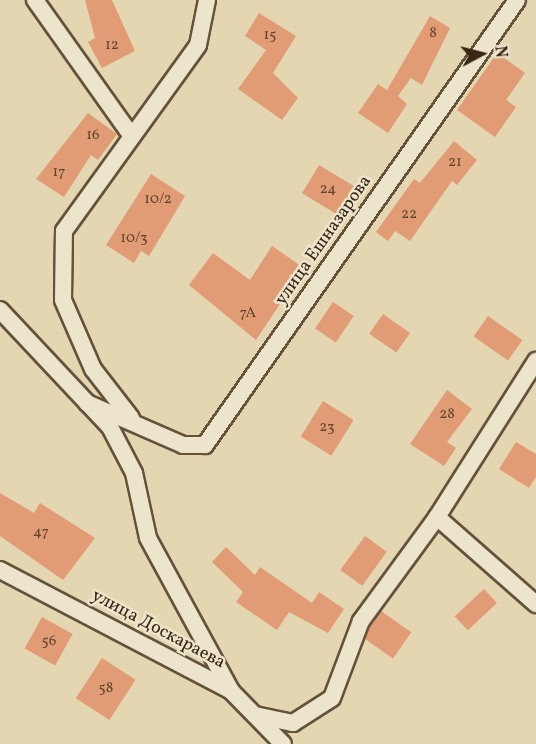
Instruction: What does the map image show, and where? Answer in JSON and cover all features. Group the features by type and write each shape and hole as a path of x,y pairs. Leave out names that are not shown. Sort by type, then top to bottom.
{"street":[{"path":"35,0 131,135"},
{"name":"улица Ешназарова","path":"137,423 93,369 63,300 64,231 198,45 207,0"},
{"name":"улица Ешназарова","path":"87,403 137,423 183,446 206,445 517,0"},
{"path":"0,310 110,428 134,473 148,538 231,691"},
{"path":"255,715 293,723 332,698 360,621 437,517 536,361"},
{"path":"437,517 536,604"},
{"name":"улица Доскараева","path":"0,570 231,691 283,744"}],"building":[{"path":"85,0 112,0 135,51 102,68 88,42 95,38"},
{"path":"259,13 296,36 273,73 298,98 282,120 238,89 266,50 245,36"},
{"path":"430,16 450,28 422,85 411,78 398,96 407,104 388,133 358,113 378,84 387,90"},
{"path":"497,53 525,73 506,100 516,107 495,137 457,110"},
{"path":"88,113 117,134 98,160 91,155 64,197 36,179"},
{"path":"454,141 477,160 457,185 452,181 410,241 395,231 388,241 376,232 414,179 420,183"},
{"path":"319,165 355,187 338,215 302,193"},
{"path":"151,174 185,196 149,256 141,251 134,263 106,245"},
{"path":"272,246 304,268 256,340 189,285 213,253 250,280"},
{"path":"333,302 354,316 336,343 315,329"},
{"path":"383,314 410,333 396,353 369,334"},
{"path":"488,316 522,340 508,361 474,336"},
{"path":"447,390 472,409 447,442 456,448 444,466 410,444"},
{"path":"323,401 354,420 331,456 301,437"},
{"path":"516,442 536,454 536,477 529,488 499,469"},
{"path":"0,493 34,513 40,503 95,538 63,580 0,536"},
{"path":"365,536 387,552 362,586 340,570"},
{"path":"226,547 255,575 260,567 312,603 319,592 344,609 328,633 289,612 277,630 236,602 243,592 212,562"},
{"path":"484,589 497,603 468,630 455,616"},
{"path":"381,611 411,632 393,658 363,637"},
{"path":"42,617 73,634 55,665 25,648"},
{"path":"102,658 136,680 109,720 76,698"}]}
